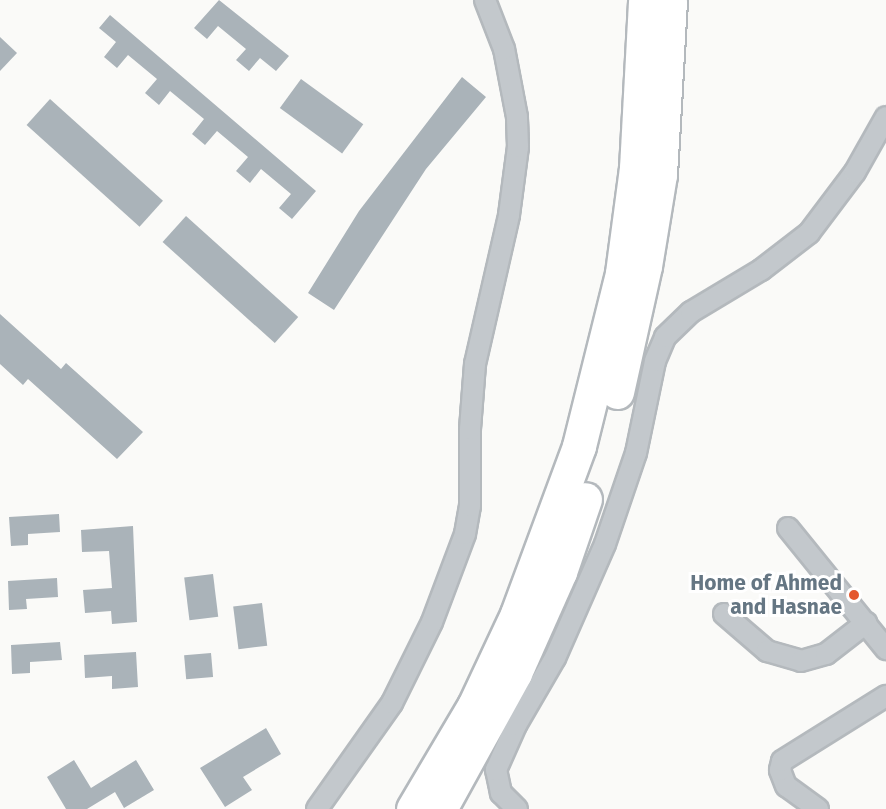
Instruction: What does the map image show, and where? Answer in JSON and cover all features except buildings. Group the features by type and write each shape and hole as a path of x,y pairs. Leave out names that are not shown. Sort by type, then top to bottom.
{"highway":[{"path":"413,809 474,706 517,614 579,446 622,273 636,168 645,0"},
{"path":"440,809 515,673 560,572 606,432 631,342 660,174 670,0"}],"street":[{"path":"317,809 392,703 432,622 465,534 470,506 470,429 475,364 510,207 518,147 517,117 504,49 485,0"},
{"path":"517,809 501,793 496,770 516,725 555,658 605,544 636,453 652,372 665,337 691,312 761,270 809,233 855,172 886,117"},
{"path":"788,528 886,649"},
{"path":"724,614 767,651 801,661 826,654 866,623"},
{"path":"818,809 786,786 780,770 782,761 886,696"}],"place":[{"name":"Home of Ahmed and Hasnae","path":"854,595"}]}
